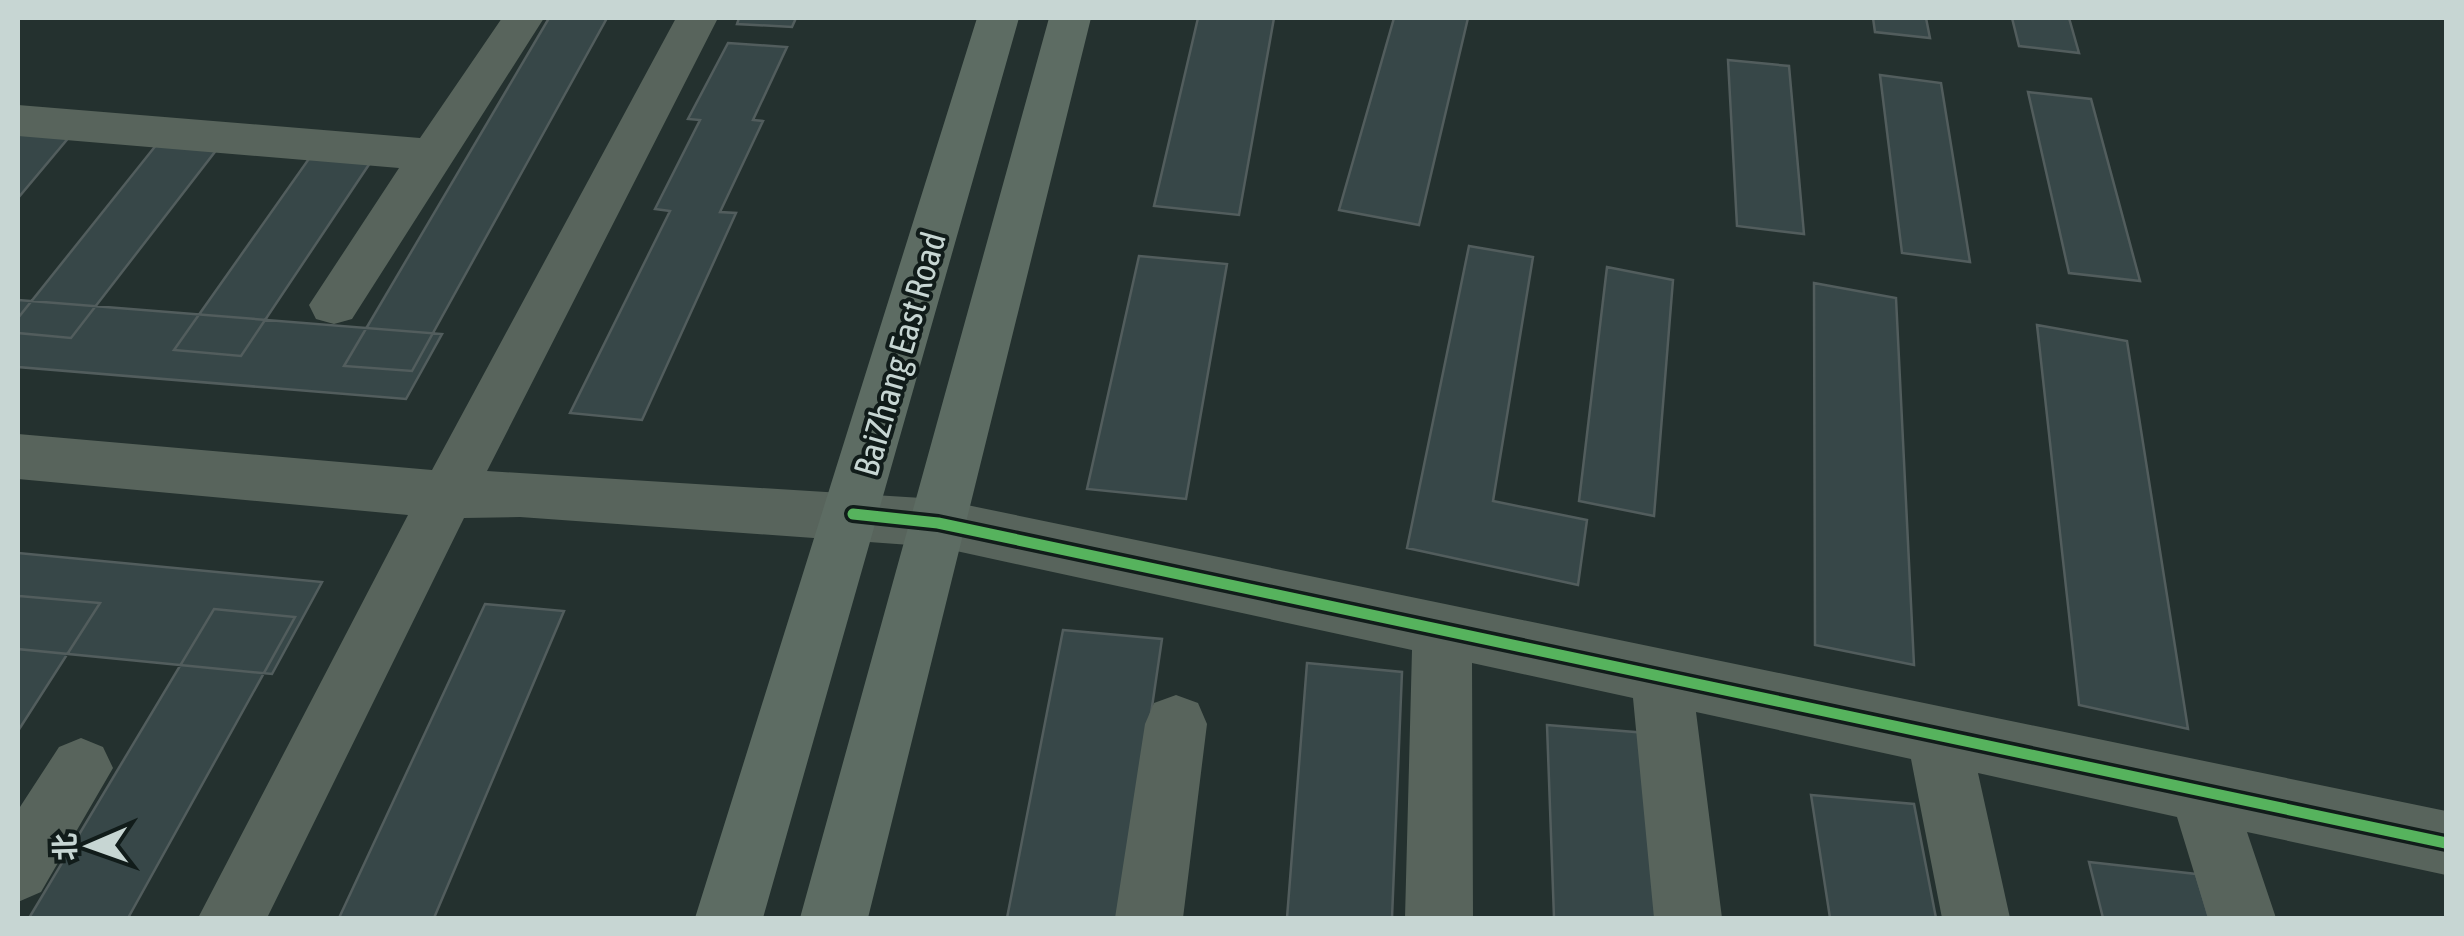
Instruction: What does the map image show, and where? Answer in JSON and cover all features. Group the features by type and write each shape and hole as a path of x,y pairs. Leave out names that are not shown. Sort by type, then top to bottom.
{"main road":[{"name":"BaiZhang East Road","path":"730,918 998,18"},
{"path":"834,918 1070,18"}],"street":[{"path":"334,305 523,18"},
{"path":"232,918 447,495 698,18"},
{"path":"18,122 432,155"},
{"path":"18,456 447,495 520,494 938,522 2446,844"},
{"path":"1440,918 1442,630"},
{"path":"1661,676 1688,918"},
{"path":"1149,918 1176,724"},
{"path":"1938,736 1976,918"},
{"path":"18,869 81,768"},
{"path":"2201,791 2242,918"}],"building":[{"path":"549,18 607,18 412,371 344,366"},
{"path":"739,18 796,18 792,27 737,24"},
{"path":"1198,18 1274,18 1239,215 1154,206"},
{"path":"1394,18 1468,18 1419,225 1339,210"},
{"path":"1873,18 1926,18 1930,38 1875,32"},
{"path":"2012,18 2069,18 2079,53 2019,46"},
{"path":"728,43 787,47 753,120 763,121 720,212 736,213 642,420 570,413 670,211 655,209 700,120 688,119"},
{"path":"1728,60 1789,66 1804,234 1737,226"},
{"path":"1880,75 1941,83 1970,262 1902,253"},
{"path":"2028,92 2091,99 2140,281 2069,273"},
{"path":"18,132 70,136 18,198"},
{"path":"161,139 221,144 71,338 18,333 18,318"},
{"path":"313,153 374,157 241,356 174,350"},
{"path":"1469,246 1533,257 1493,501 1587,520 1578,585 1407,548"},
{"path":"1139,256 1227,264 1186,499 1087,489"},
{"path":"1607,267 1673,280 1654,516 1579,501"},
{"path":"1814,283 1896,298 1914,665 1815,645"},
{"path":"18,300 442,334 406,399 18,367"},
{"path":"2037,325 2127,341 2188,729 2079,705"},
{"path":"18,553 322,582 272,674 18,649"},
{"path":"18,598 100,603 18,731"},
{"path":"485,604 564,611 434,918 339,918"},
{"path":"214,609 295,617 128,918 29,918"},
{"path":"1063,630 1162,639 1121,918 1007,918"},
{"path":"1307,663 1402,672 1392,918 1287,918"},
{"path":"1547,725 1647,733 1663,918 1554,918"},
{"path":"1811,795 1914,804 1936,918 1830,918"},
{"path":"2089,862 2196,874 2209,918 2103,918"}],"cycle path":[{"path":"853,514 938,523 2446,843"}]}
